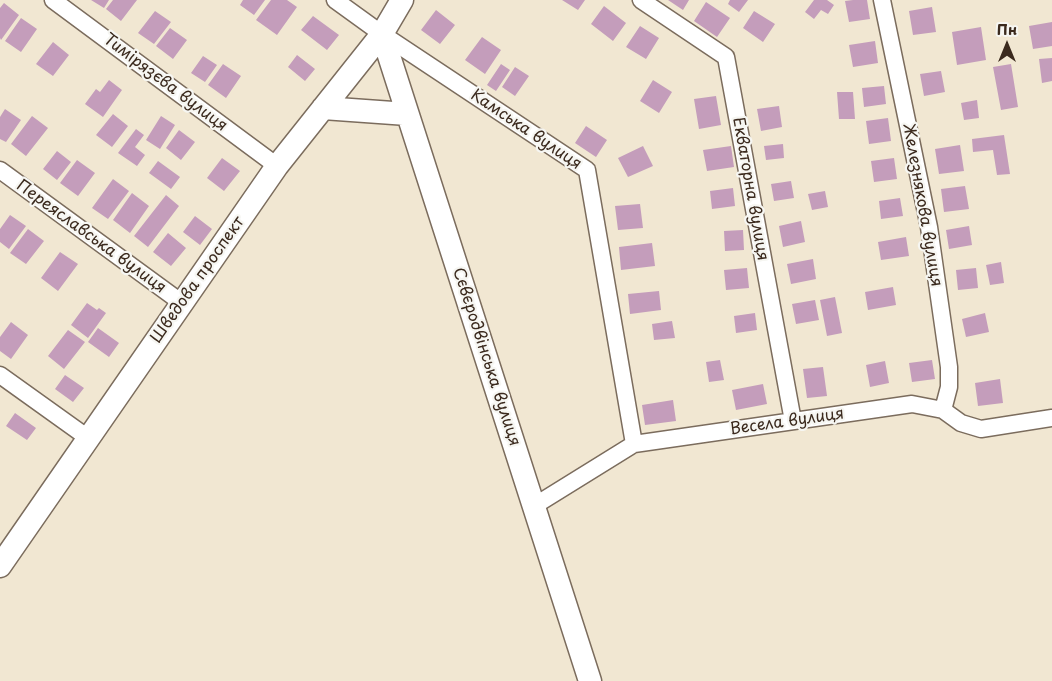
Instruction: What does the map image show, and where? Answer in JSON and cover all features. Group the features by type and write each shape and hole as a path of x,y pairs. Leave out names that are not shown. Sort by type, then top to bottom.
{"street":[{"name":"Тимірязєва вулиця","path":"53,0 277,166"},
{"name":"Камська вулиця","path":"335,0 382,34 587,170 634,444"},
{"name":"Шведова проспект","path":"0,566 277,166 382,34 402,0"},
{"name":"Екваторна вулиця","path":"641,0 726,57 793,421"},
{"name":"Железнякова вулиця","path":"882,0 929,227 949,367 949,387 943,410"},
{"name":"Сєвєродвінська вулиця","path":"382,34 590,681"},
{"path":"323,108 407,114"},
{"name":"Переяславська вулиця","path":"0,170 182,303"},
{"path":"0,375 88,438"},
{"name":"Весела вулиця","path":"534,506 634,444 912,404 943,410 960,423 980,429 1052,418"}],"building":[{"path":"91,0 109,0 104,8"},
{"path":"113,0 137,0 121,21 106,9"},
{"path":"243,0 265,0 254,15 240,5"},
{"path":"271,0 287,0 297,7 277,35 256,20"},
{"path":"562,0 585,0 578,10"},
{"path":"668,0 689,0 683,10"},
{"path":"730,0 748,0 739,12 728,4"},
{"path":"814,0 827,0 834,5 828,14 821,10 814,19 805,12"},
{"path":"867,0 870,19 849,22 845,1"},
{"path":"706,2 730,18 717,37 694,21"},
{"path":"4,3 19,15 1,40 0,8"},
{"path":"604,6 626,23 613,41 591,24"},
{"path":"932,7 936,32 913,35 909,11"},
{"path":"436,10 455,25 440,44 421,30"},
{"path":"155,11 171,22 154,44 138,33"},
{"path":"754,11 775,24 763,42 743,28"},
{"path":"313,16 339,35 327,50 301,30"},
{"path":"21,18 37,29 21,52 5,41"},
{"path":"1052,22 1052,46 1033,49 1029,26"},
{"path":"640,26 659,38 646,59 626,47"},
{"path":"981,27 986,60 957,65 952,32"},
{"path":"170,28 187,40 173,59 156,46"},
{"path":"482,37 501,50 485,74 465,60"},
{"path":"875,41 878,63 853,67 849,45"},
{"path":"53,42 69,55 53,76 36,64"},
{"path":"297,55 315,69 305,81 288,67"},
{"path":"203,56 217,65 205,82 191,73"},
{"path":"1052,58 1052,81 1042,83 1039,59"},
{"path":"223,64 241,76 226,98 208,85"},
{"path":"501,64 510,70 496,91 487,85"},
{"path":"1011,64 1018,107 1001,110 993,67"},
{"path":"515,67 529,76 515,96 502,87"},
{"path":"941,71 945,92 924,96 920,74"},
{"path":"109,80 122,90 103,117 85,104 96,89 100,92"},
{"path":"653,80 672,92 659,113 640,101"},
{"path":"884,86 886,104 864,107 862,88"},
{"path":"837,92 853,92 855,119 839,119"},
{"path":"716,96 721,125 699,129 694,99"},
{"path":"977,100 979,118 964,120 961,103"},
{"path":"779,106 782,127 761,131 757,109"},
{"path":"5,109 21,120 6,142 0,139 0,117"},
{"path":"113,114 128,126 112,147 96,135"},
{"path":"32,116 48,128 26,156 11,144"},
{"path":"161,116 175,125 160,149 146,140"},
{"path":"888,118 891,141 869,144 866,121"},
{"path":"586,126 607,140 596,157 575,143"},
{"path":"136,129 144,135 135,147 145,155 137,166 118,153"},
{"path":"179,130 195,142 181,160 166,148"},
{"path":"1004,135 1010,174 997,175 993,150 973,152 972,139"},
{"path":"783,144 784,158 766,160 764,146"},
{"path":"960,145 964,171 939,174 935,149"},
{"path":"643,146 653,166 628,177 618,158"},
{"path":"731,146 734,167 707,171 703,150"},
{"path":"57,151 71,162 57,180 43,169"},
{"path":"222,158 240,171 224,191 207,178"},
{"path":"894,158 897,179 874,182 871,161"},
{"path":"77,160 95,173 78,196 60,183"},
{"path":"158,161 180,177 171,189 149,173"},
{"path":"113,179 129,191 108,219 92,208"},
{"path":"791,181 794,198 774,201 771,184"},
{"path":"965,186 969,209 944,212 941,189"},
{"path":"733,188 735,206 712,209 710,191"},
{"path":"825,191 828,207 812,210 808,194"},
{"path":"132,193 149,206 130,233 113,220"},
{"path":"166,195 179,206 148,247 134,236"},
{"path":"900,198 903,216 881,219 879,201"},
{"path":"640,204 643,228 618,230 615,206"},
{"path":"10,215 26,226 9,249 0,242 0,229"},
{"path":"195,216 212,229 200,245 183,232"},
{"path":"801,221 805,242 783,247 779,226"},
{"path":"969,226 972,245 949,249 946,230"},
{"path":"28,229 44,241 26,264 10,253"},
{"path":"743,230 744,250 725,251 724,231"},
{"path":"168,233 186,248 171,266 153,252"},
{"path":"906,237 909,256 881,260 878,242"},
{"path":"652,243 655,266 621,270 619,247"},
{"path":"60,252 78,264 58,291 41,278"},
{"path":"813,259 816,279 791,284 787,264"},
{"path":"1001,262 1004,283 990,285 986,265"},
{"path":"747,268 749,288 726,290 724,270"},
{"path":"976,268 978,288 958,290 956,270"},
{"path":"893,287 896,305 868,310 865,292"},
{"path":"659,291 661,310 630,314 628,294"},
{"path":"835,297 842,333 827,336 820,300"},
{"path":"815,300 819,320 796,324 792,304"},
{"path":"87,303 97,310 99,308 106,313 88,338 71,325"},
{"path":"755,313 757,330 736,333 734,316"},
{"path":"985,313 989,332 966,337 962,319"},
{"path":"672,321 675,338 654,340 652,324"},
{"path":"11,322 28,335 11,359 0,351 0,337"},
{"path":"98,328 119,343 109,357 88,342"},
{"path":"68,330 85,342 64,369 48,356"},
{"path":"720,360 724,380 709,382 706,362"},
{"path":"932,360 935,379 912,382 909,363"},
{"path":"885,361 889,383 870,387 866,365"},
{"path":"823,367 827,396 807,398 803,369"},
{"path":"65,375 84,388 73,402 55,389"},
{"path":"1000,379 1003,403 978,406 975,383"},
{"path":"763,384 767,404 736,410 732,390"},
{"path":"673,400 676,421 645,425 642,405"},
{"path":"15,413 36,428 27,440 6,426"}]}
